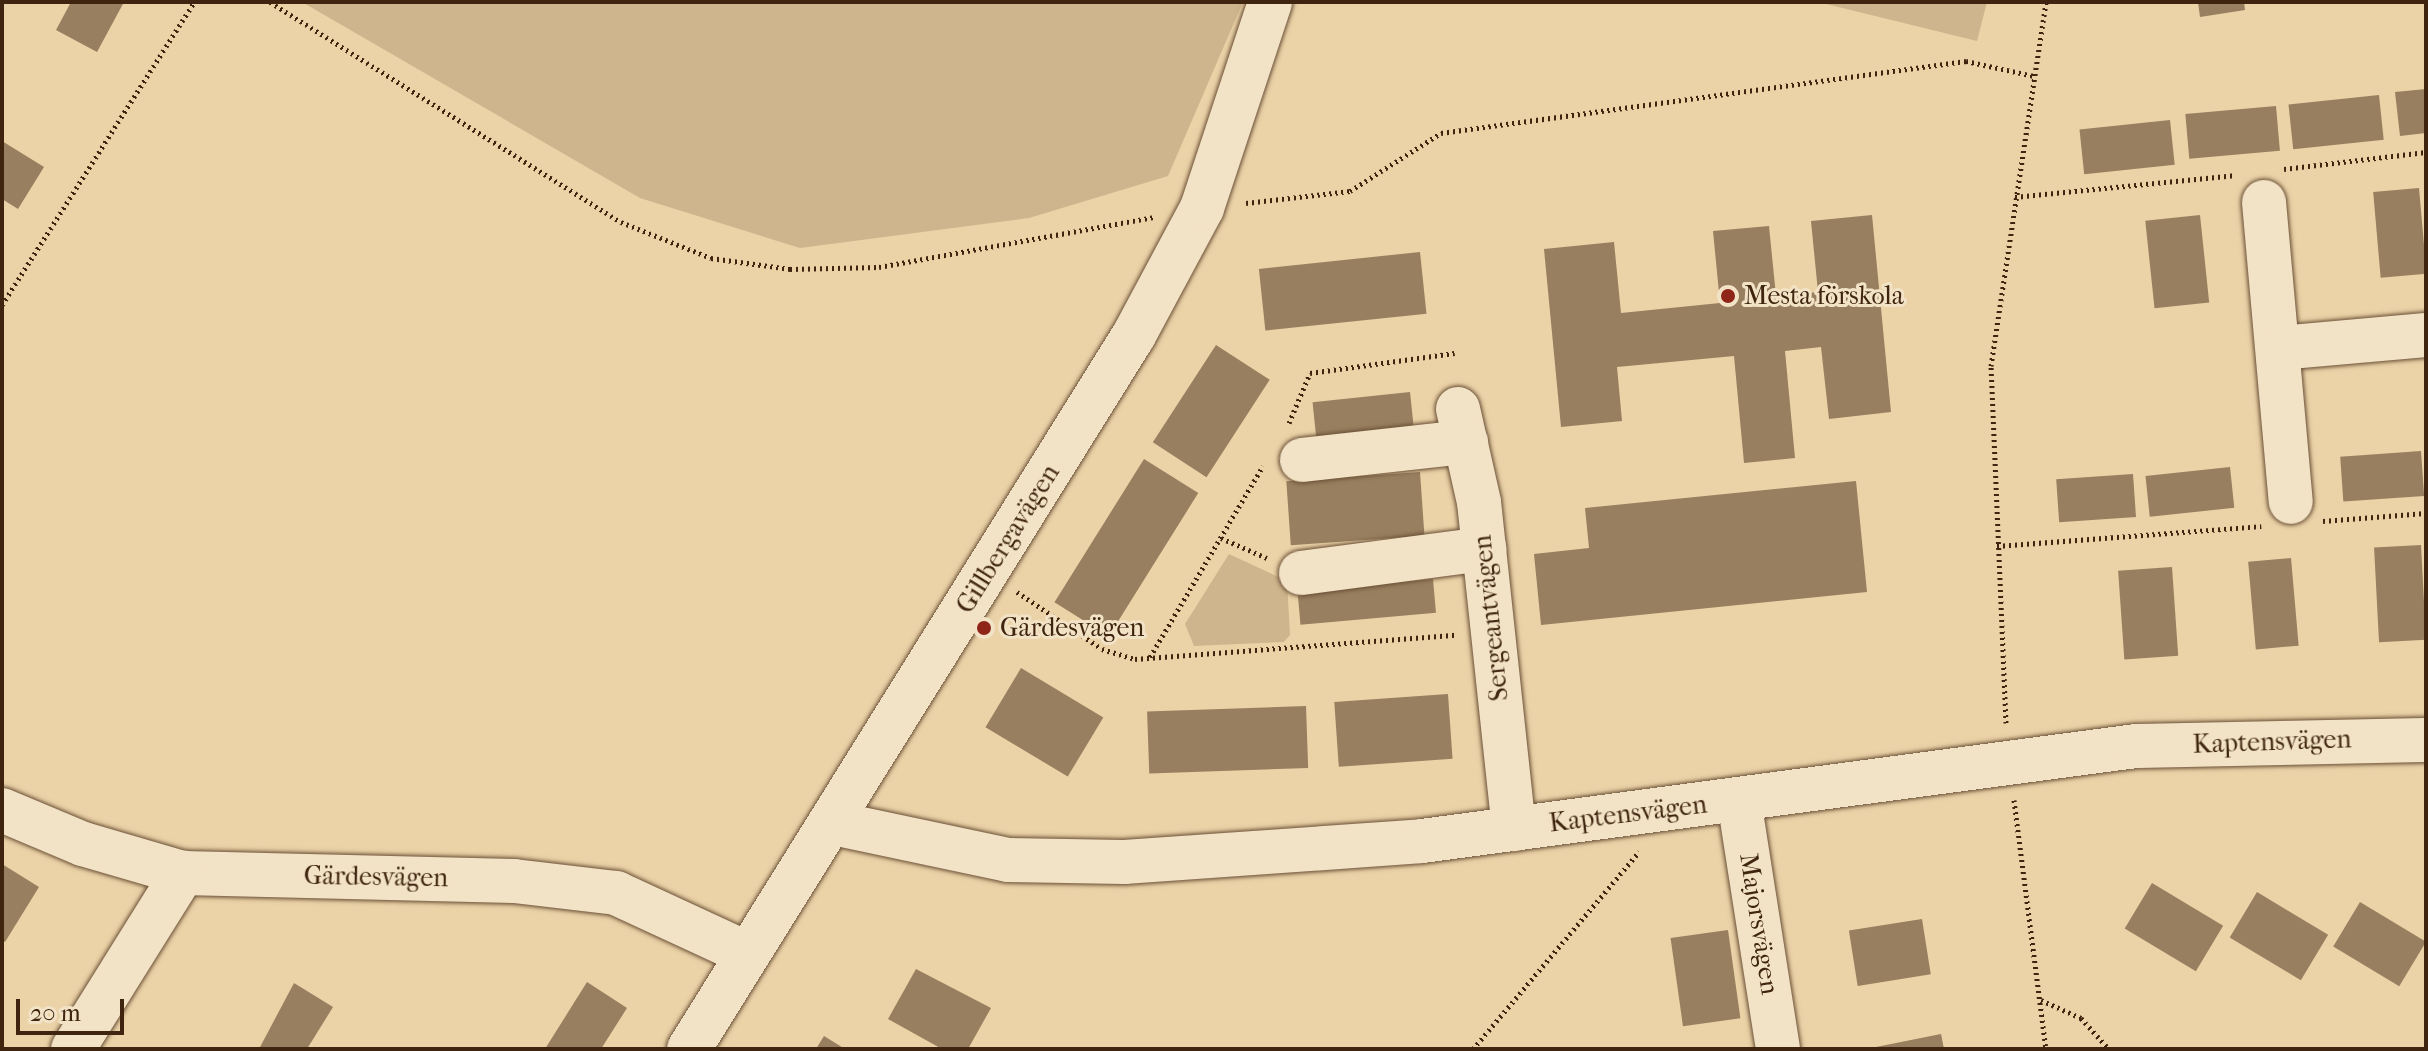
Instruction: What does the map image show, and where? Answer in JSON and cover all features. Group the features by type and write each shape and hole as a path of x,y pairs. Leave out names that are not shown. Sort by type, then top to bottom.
{"street":[{"name":"Gillbergavägen","path":"689,1049 746,953 833,823 1134,335 1202,208 1270,2"},
{"path":"2262,182 2280,348 2291,516"},
{"path":"2280,348 2426,335"},
{"name":"Sergeantvägen","path":"1302,460 1462,426 1484,549 1514,829"},
{"path":"1301,573 1484,549"},
{"name":"Kaptensvägen","path":"833,823 1008,860 1124,862 1514,829 2009,760 2136,746 2426,740"},
{"name":"Majorsvägen","path":"1739,800 1778,1049"},
{"name":"Gärdesvägen","path":"2,810 83,844 183,873 566,885 616,893 746,953"},
{"path":"73,1049 183,873"}],"path":[{"path":"2,305 194,2"},
{"path":"270,2 621,222 711,258 790,269 879,267 1202,208 1350,191 1441,133 1966,61 2034,76"},
{"path":"2046,2 1991,366 2009,760 2046,1049"},
{"path":"2015,197 2262,182 2426,152"},
{"path":"1997,546 2291,516 2426,513"},
{"path":"1221,538 1301,573"},
{"path":"988,572 1102,649 1135,659 1493,632"},
{"path":"1473,1049 1637,856 1645,838 1643,812"},
{"path":"2041,1000 2081,1018 2109,1049"}],"shaded area":[{"path":"302,2 1243,2 1168,176 1029,218 800,248 640,198"},
{"path":"1818,2 1987,2 1977,41"},
{"path":"1229,554 1287,581 1290,635 1284,642 1194,646 1185,624"}],"building":[{"path":"71,2 124,2 97,52 56,30"},
{"path":"2198,2 2244,2 2245,10 2200,17"},
{"path":"2426,89 2426,133 2400,136 2395,92"},
{"path":"2379,95 2384,140 2293,149 2288,105"},
{"path":"2276,106 2280,151 2189,159 2185,114"},
{"path":"2170,120 2175,165 2084,174 2079,130"},
{"path":"2,141 44,167 18,209 2,199"},
{"path":"2419,188 2426,274 2381,278 2373,192"},
{"path":"1872,215 1891,412 1829,419 1821,347 1785,351 1795,458 1744,463 1734,356 1617,367 1622,421 1561,427 1544,249 1614,242 1621,313 1720,303 1713,231 1769,226 1776,296 1818,292 1811,221"},
{"path":"2200,215 2209,303 2154,308 2145,221"},
{"path":"1420,252 1426,314 1265,331 1259,269"},
{"path":"1216,345 1270,380 1206,477 1153,442"},
{"path":"1410,392 1414,432 1317,442 1313,402"},
{"path":"2421,451 2424,496 2343,502 2340,457"},
{"path":"1144,459 1198,493 1109,636 1054,602"},
{"path":"2230,467 2234,508 2150,517 2145,476"},
{"path":"1420,472 1424,536 1291,545 1286,481"},
{"path":"2133,474 2136,517 2059,522 2056,479"},
{"path":"1856,481 1867,592 1541,625 1534,554 1589,548 1585,508"},
{"path":"2421,545 2426,640 2379,642 2374,547"},
{"path":"2291,558 2299,646 2256,649 2248,562"},
{"path":"2172,567 2178,656 2124,660 2118,571"},
{"path":"1433,579 1436,613 1300,625 1298,591"},
{"path":"1021,668 1103,717 1068,777 985,727"},
{"path":"1448,694 1453,759 1339,767 1334,702"},
{"path":"1306,706 1308,768 1149,774 1147,712"},
{"path":"2,864 39,887 5,942 2,940"},
{"path":"2152,883 2223,926 2196,971 2125,928"},
{"path":"2257,892 2328,935 2301,980 2230,937"},
{"path":"2360,902 2426,942 2399,986 2333,947"},
{"path":"1922,919 1931,974 1858,986 1849,931"},
{"path":"1728,930 1740,1018 1683,1026 1671,938"},
{"path":"916,969 991,1008 968,1049 942,1049 888,1019"},
{"path":"587,982 627,1008 601,1049 545,1049"},
{"path":"294,983 333,1007 307,1049 259,1049"},
{"path":"1941,1034 1944,1049 1871,1049 1871,1048"},
{"path":"824,1036 845,1049 816,1049"}],"place":[{"name":"Mesta förskola","path":"1728,296"},
{"name":"Gärdesvägen","path":"984,628"}]}
